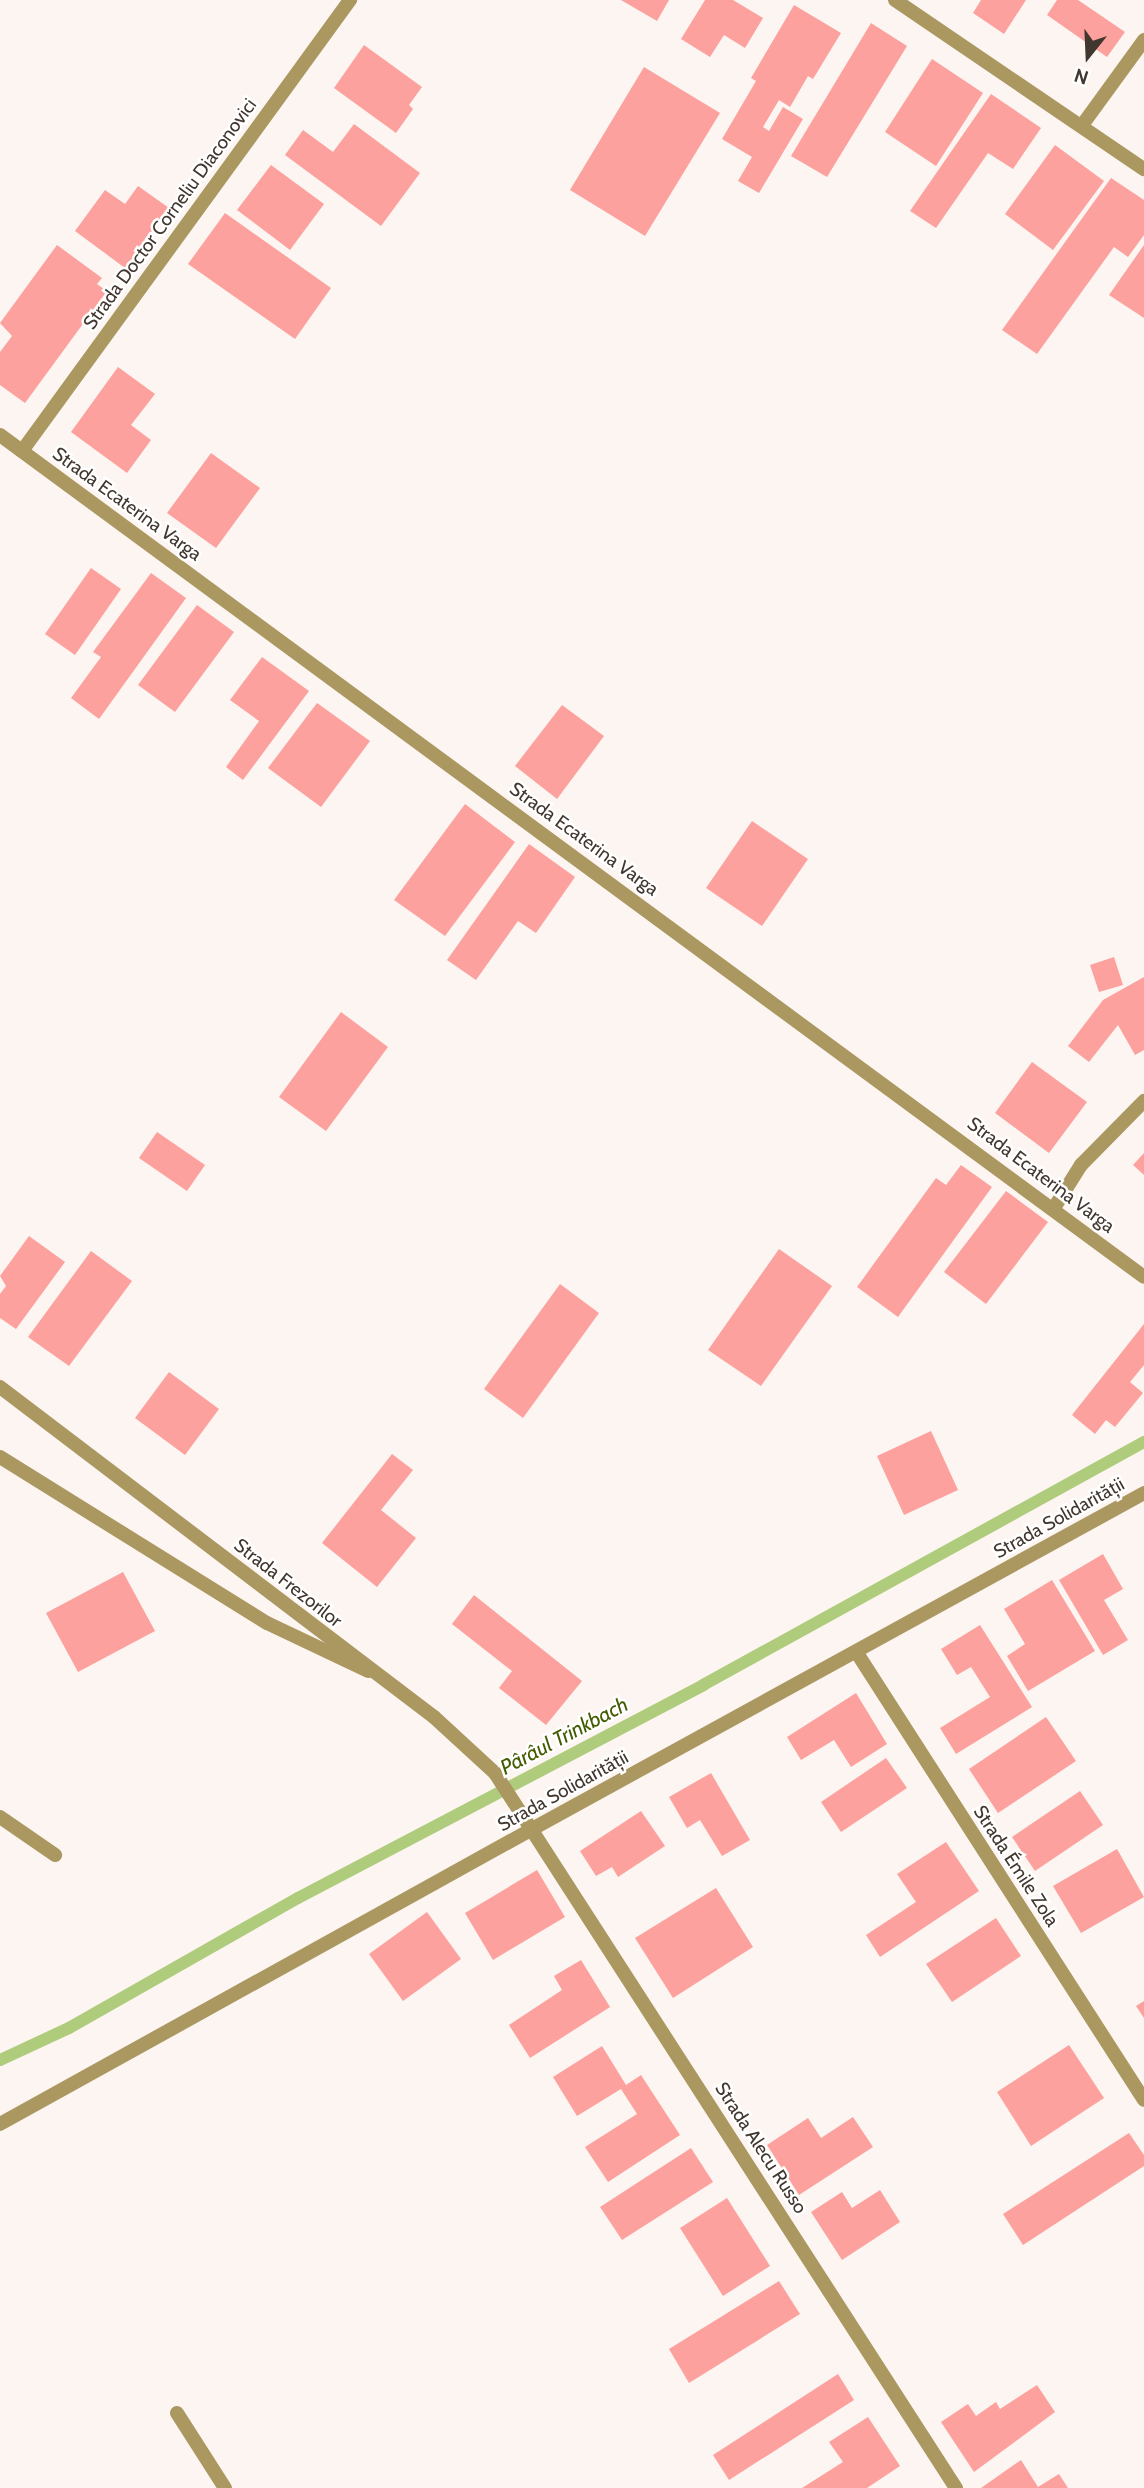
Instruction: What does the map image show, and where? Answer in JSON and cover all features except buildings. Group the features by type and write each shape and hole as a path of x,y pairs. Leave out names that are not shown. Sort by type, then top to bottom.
{"street":[{"name":"Strada Doctor Corneliu Diaconovici","path":"22,451 350,0"},
{"path":"901,2 1083,124 1144,169"},
{"path":"1083,124 1144,40"},
{"name":"Strada Ecaterina Varga","path":"0,435 1144,1276"},
{"path":"1054,1208 1081,1165 1144,1101"},
{"name":"Strada Frezorilor","path":"0,1387 110,1467 370,1672 434,1717 495,1773 534,1828"},
{"path":"0,1457 267,1623 370,1672"},
{"name":"Strada Solidarității","path":"0,2124 1144,1493"},
{"name":"Strada Émile Zola","path":"857,1653 1144,2100"},
{"path":"0,1817 55,1855"},
{"name":"Strada Alecu Russo","path":"534,1828 956,2488"},
{"path":"177,2413 225,2488"}],"waterway":[{"name":"Pârâul Trinkbach","path":"0,2060 69,2028 298,1898 703,1685 1144,1442"}]}
